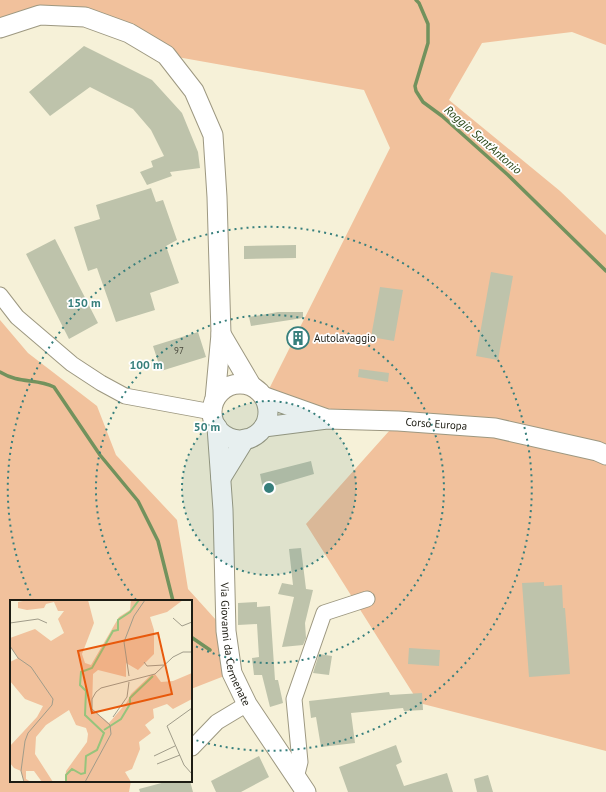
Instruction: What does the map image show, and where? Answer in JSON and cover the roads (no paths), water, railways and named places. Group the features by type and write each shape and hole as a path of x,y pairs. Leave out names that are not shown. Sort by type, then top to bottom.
{"main road":[{"name":"Via Giovanni da Cermenate","path":"0,28 40,15 85,17 129,33 166,55 194,91 213,135 217,197 221,334 215,413 221,478 226,631 232,673 247,704 301,785"},
{"path":"221,334 258,391 268,406 268,415 264,427 253,437 239,440 230,438 224,434 215,413 222,390 241,383 258,391 327,419"},
{"name":"Corso Europa","path":"264,427 327,419 398,421 495,428 597,451 606,456"},
{"path":"221,478 245,439"}],"street":[{"path":"0,294 17,317 72,364 125,396 215,413"},
{"path":"301,785 294,699 324,613 367,599"},
{"path":"192,748 217,722 247,704"}],"waterway":[{"name":"Roggia Sant'Antonio","path":"416,0 419,3 428,24 428,43 415,86 416,91 423,102 442,116 508,175 606,271"},
{"path":"0,372 7,376 21,380 48,384 54,387 100,455 138,501 158,541 173,600"},
{"path":"192,638 210,650"}],"place":[{"name":"Autolavaggio","path":"298,338"}]}
